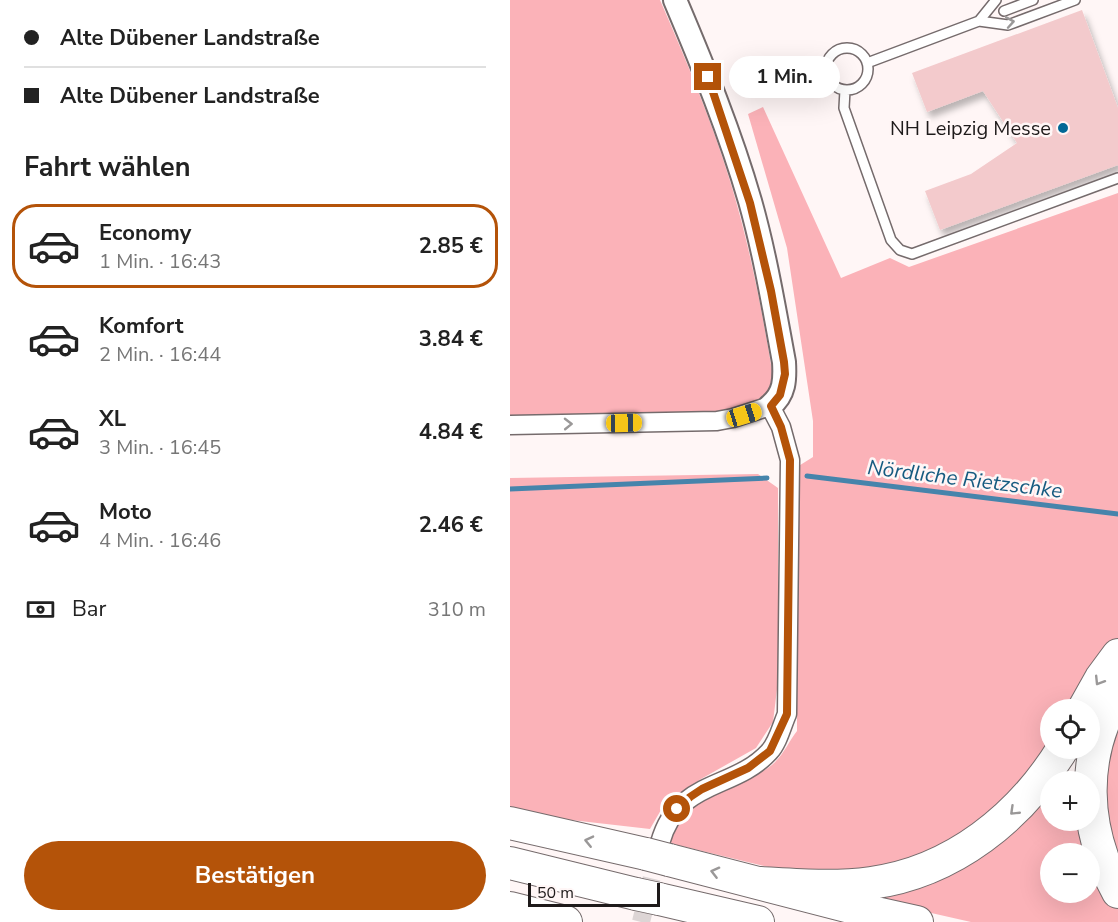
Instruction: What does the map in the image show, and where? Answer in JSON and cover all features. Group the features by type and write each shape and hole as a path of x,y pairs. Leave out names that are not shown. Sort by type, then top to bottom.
{"highway":[{"path":"1089,699 1118,655"},
{"path":"1118,693 1107,711 1099,733 1092,771 1090,800 1095,840 1118,892"},
{"path":"761,883 809,886 873,883 915,872 940,862 975,842 1013,812 1032,792 1055,759"},
{"path":"510,823 658,852 761,883 917,922"},
{"path":"510,863 758,922"},
{"path":"510,908 566,922"}],"street":[{"path":"510,425 717,421 771,406 784,386 784,362 767,269 747,191 708,77 675,0"},
{"path":"658,852 663,831 677,809 702,789 748,768 770,751 787,714 790,460 781,427 771,406"}],"lane":[{"path":"979,21 996,0"},
{"path":"1004,11 1033,0"},
{"path":"867,63 979,21 1008,25 1075,0"},
{"path":"840,49 853,49 864,57 868,70 858,87 845,90 834,86 827,77 826,71 829,57 840,49"},
{"path":"845,90 844,108 891,240 900,250 912,254 1118,178"}],"shaded area":[{"path":"510,0 660,0 716,137 744,231 773,376 768,393 761,399 744,406 716,412 510,417"},
{"path":"763,107 841,278 890,258 909,267 1118,193 1118,643 1082,699 1040,699 1040,759 1043,759 1024,787 953,849 894,870 809,877 673,844 669,841 677,824 696,803 747,780 771,766 797,731 797,467 813,457 813,421 787,248 748,114"},
{"path":"758,474 778,488 778,681 773,722 756,748 701,779 665,803 650,829 536,816 510,809 510,478"},
{"path":"1118,716 1118,872 1101,823 1101,768"},
{"path":"1040,791 1040,831 1084,831 1087,843 1040,843 1040,903 1100,903 1100,875 1118,909 1118,922 971,922 874,900"}],"building":[{"name":"NH Leipzig Messe","path":"1082,10 1118,108 1118,165 940,230 925,191 971,174 1017,143 983,91 927,112 912,73"}],"waterway":[{"name":"Nördliche Rietzschke","path":"807,476 1118,514"},
{"name":"Nördliche Rietzschke","path":"510,489 767,478"}],"tunnel":[{"path":"641,922 659,848"}],"place":[{"name":"NH Leipzig Messe","path":"1063,128"}],"route":[{"path":"677,809 702,789 748,768 770,751 787,714 790,460 781,427 771,406 784,386 784,362 767,269 750,203 708,77"}]}
